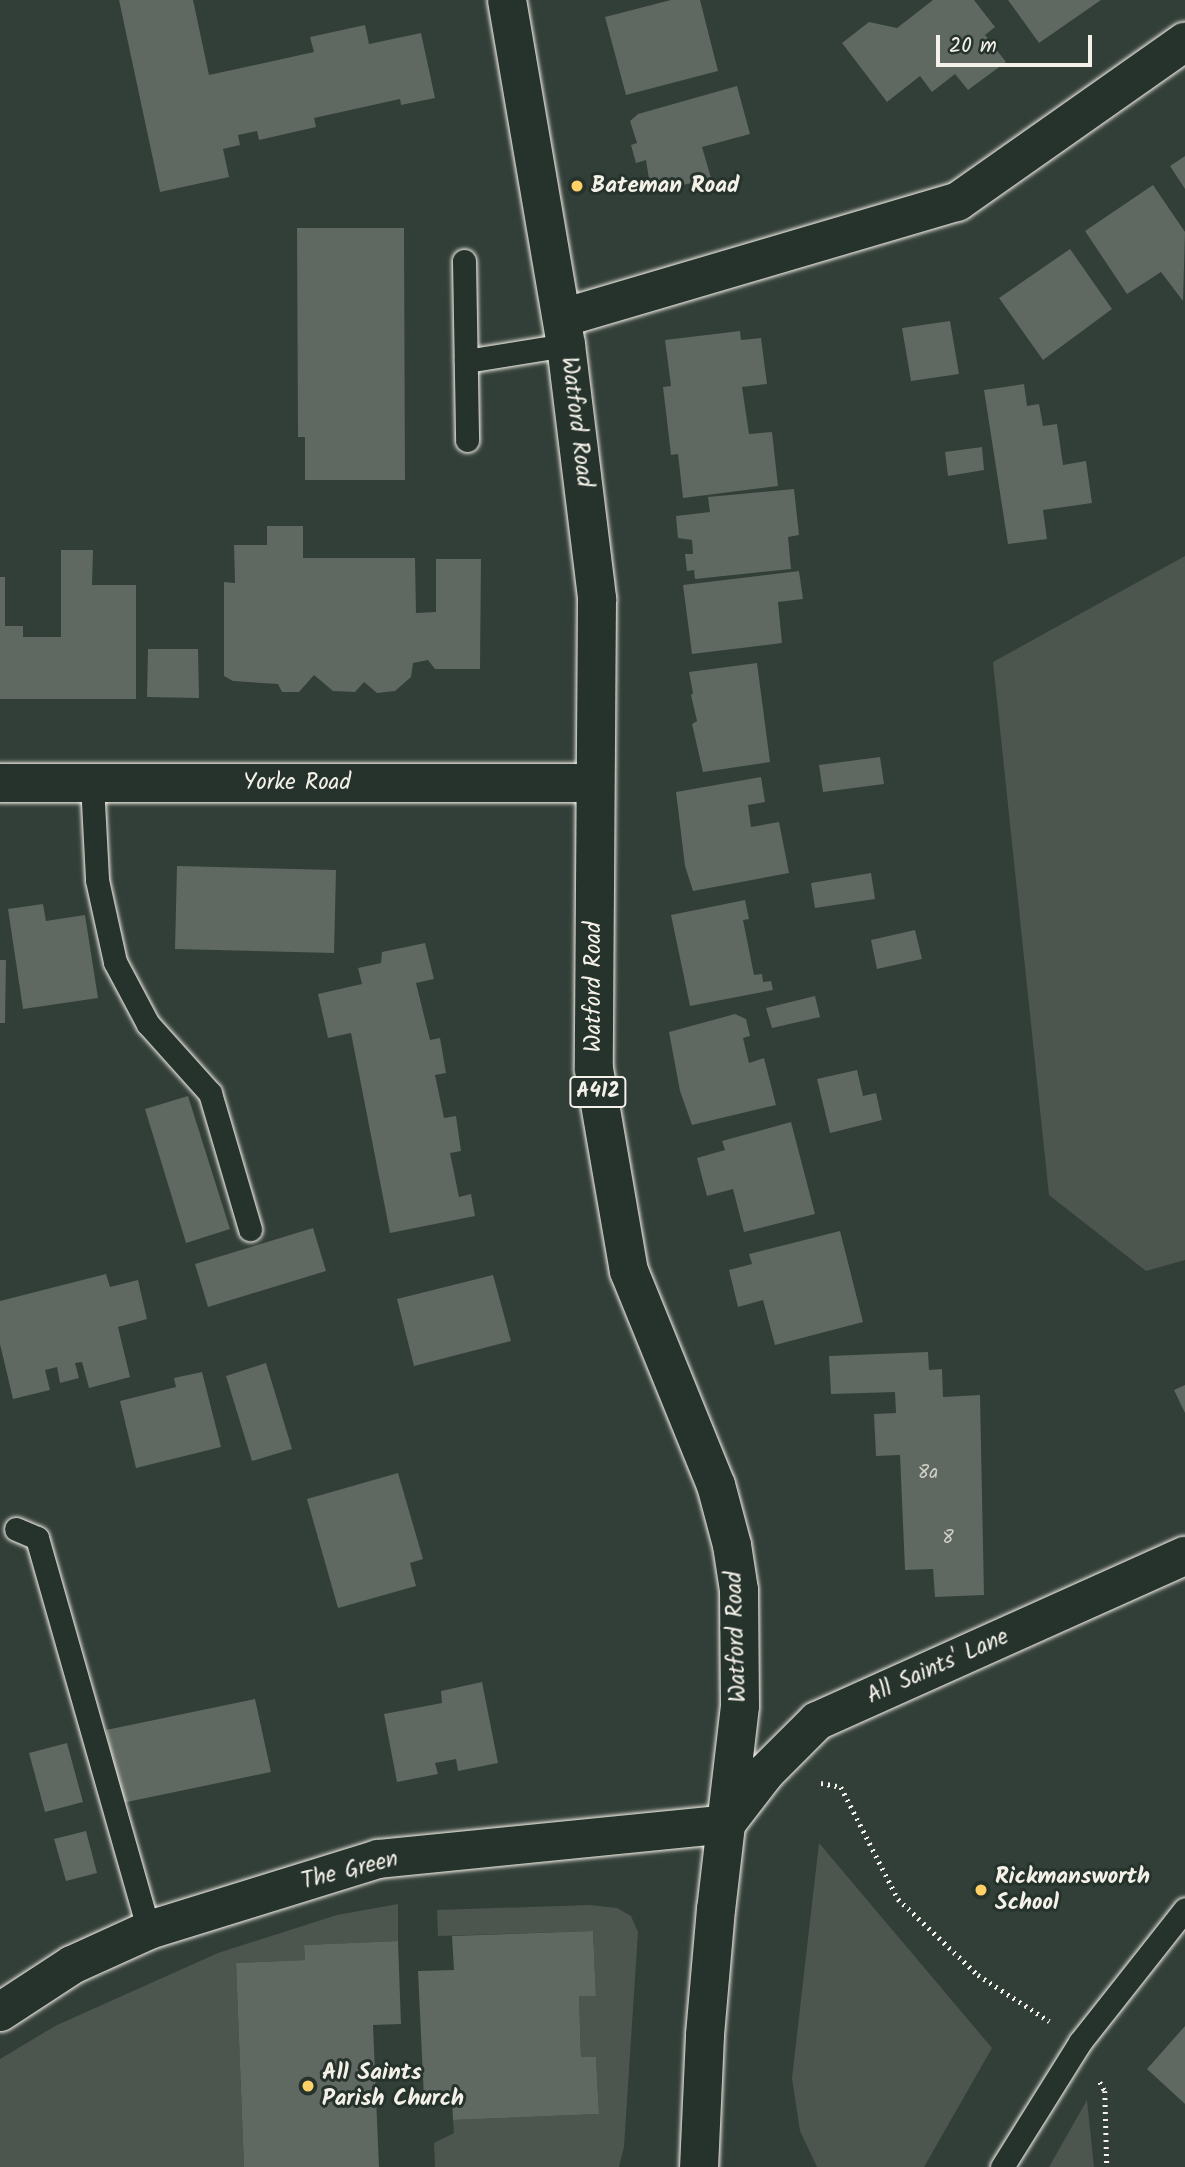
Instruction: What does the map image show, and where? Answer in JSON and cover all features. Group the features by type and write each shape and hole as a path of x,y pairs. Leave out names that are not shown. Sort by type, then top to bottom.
{"street":[{"name":"Watford Road","path":"507,0 564,331 597,599 594,1069 629,1271 716,1485 732,1545 739,1590 740,1706 705,2036 699,2167"},
{"path":"564,331 957,202 1185,42"},
{"name":"Yorke Road","path":"0,783 595,783"},
{"name":"All Saints' Lane","path":"726,1824 766,1772 817,1721 1185,1556"},
{"name":"The Green","path":"0,2012 72,1965 149,1930 378,1859 726,1824"}],"lane":[{"path":"464,261 467,440"},
{"path":"466,361 564,331"},
{"path":"92,783 97,880 115,962 148,1024 210,1093 250,1229"},
{"path":"16,1529 37,1538 149,1930"},
{"path":"1002,2167 1080,2042 1185,1909"}],"path":[{"path":"766,1772 841,1787 898,1899 978,1975 1080,2042 1105,2091 1107,2167"}],"shaded area":[{"path":"1185,556 1185,1260 1146,1271 1049,1195 993,662"},
{"path":"819,1843 992,2048 924,2167 817,2167 800,2131 792,2078"},
{"path":"398,1904 398,1941 304,1945 305,1960 236,1963 244,2167 0,2167 0,2059 55,2026 218,1953 337,1915"},
{"path":"590,1905 617,1908 631,1916 638,1932 624,2147 619,2167 435,2167 434,2143 454,2133 453,2120 599,2114 596,2057 581,2057 579,1996 596,1995 593,1931 438,1936 437,1910"},
{"path":"1087,2100 1094,2167 1049,2167"}],"building":[{"path":"119,0 193,0 209,75 314,52 310,37 365,25 369,44 421,33 435,98 401,105 400,99 314,118 316,127 259,140 257,131 238,135 240,145 223,149 229,177 160,192"},
{"path":"671,0 700,0 718,71 626,95 605,17"},
{"path":"933,0 974,0 995,27 985,35 1006,62 968,90 955,74 932,92 920,76 887,102 842,43 869,22 897,28"},
{"path":"1008,0 1101,0 1039,43"},
{"path":"737,86 750,134 702,147 711,178 659,191 657,184 650,186 646,160 636,163 631,145 637,143 630,121 638,114"},
{"path":"1185,156 1185,189 1170,166"},
{"path":"1153,185 1185,232 1183,301 1161,272 1127,294 1085,231"},
{"path":"297,228 404,228 405,480 305,480 305,437 298,437"},
{"path":"1070,249 1112,309 1043,360 999,298"},
{"path":"950,321 959,374 911,381 902,328"},
{"path":"740,331 741,340 761,338 767,384 742,387 749,434 772,432 778,486 683,498 678,454 671,455 663,387 671,386 665,340"},
{"path":"1024,384 1027,406 1039,404 1043,426 1057,424 1063,465 1086,461 1092,503 1043,510 1047,539 1008,544 984,390"},
{"path":"982,447 984,470 948,476 945,452"},
{"path":"794,489 799,535 788,537 791,569 695,579 694,570 687,571 685,554 693,554 692,540 678,538 676,516 710,512 708,497"},
{"path":"267,526 303,526 303,558 415,558 416,613 436,612 436,559 481,559 480,669 435,669 428,660 413,663 411,677 395,691 377,693 364,682 355,692 333,691 314,675 299,692 282,692 278,684 233,681 224,676 224,582 235,583 234,545 267,545"},
{"path":"61,550 93,550 92,585 136,585 136,699 0,699 0,577 5,577 5,626 23,626 23,637 61,637"},
{"path":"799,571 803,599 778,602 782,643 692,654 683,585"},
{"path":"148,649 198,649 199,698 147,697"},
{"path":"757,663 770,762 703,772 692,724 697,721 689,672"},
{"path":"880,757 884,784 823,792 819,765"},
{"path":"761,777 765,802 748,805 751,827 779,822 789,873 693,891 685,866 676,792"},
{"path":"177,866 336,870 334,953 175,949"},
{"path":"871,873 875,899 815,908 811,883"},
{"path":"745,900 749,919 743,920 754,975 762,974 763,982 771,981 773,990 690,1006 671,915"},
{"path":"43,904 46,921 85,915 98,998 23,1009 8,909"},
{"path":"915,930 922,959 877,969 871,940"},
{"path":"425,943 434,979 416,983 430,1040 440,1038 446,1073 435,1075 444,1118 456,1116 461,1151 450,1153 459,1197 471,1194 475,1216 390,1233 351,1033 328,1038 318,994 362,984 358,968 381,963 382,952"},
{"path":"0,960 6,960 5,1023 0,1023"},
{"path":"815,996 820,1017 772,1028 766,1008"},
{"path":"735,1014 746,1019 750,1036 743,1038 749,1063 764,1058 776,1105 692,1125 680,1091 669,1032"},
{"path":"857,1070 863,1096 876,1093 882,1120 830,1133 817,1079"},
{"path":"188,1096 230,1229 186,1243 145,1109"},
{"path":"791,1122 815,1214 744,1232 733,1189 707,1196 697,1158 725,1150 722,1141"},
{"path":"313,1228 326,1271 208,1307 195,1264"},
{"path":"840,1231 863,1322 775,1345 763,1300 738,1307 729,1270 752,1264 749,1254"},
{"path":"106,1274 110,1287 138,1280 147,1319 118,1327 130,1377 89,1388 82,1362 75,1363 79,1378 60,1383 57,1367 45,1370 50,1390 13,1399 0,1344 0,1301"},
{"path":"493,1275 511,1341 414,1366 397,1299"},
{"path":"928,1352 929,1370 942,1369 943,1397 980,1395 984,1595 935,1597 933,1569 905,1570 900,1455 876,1456 874,1414 896,1413 895,1392 831,1394 829,1356"},
{"path":"266,1363 292,1449 252,1461 226,1376"},
{"path":"202,1372 221,1447 136,1468 120,1401 176,1387 174,1378"},
{"path":"1185,1385 1185,1413 1174,1390"},
{"path":"398,1473 423,1559 410,1563 416,1586 338,1608 307,1499"},
{"path":"482,1682 498,1763 458,1771 456,1759 435,1763 438,1774 397,1782 384,1714 442,1703 441,1691"},
{"path":"255,1699 271,1772 122,1803 106,1730"},
{"path":"67,1743 83,1802 45,1812 29,1753"},
{"path":"86,1831 97,1873 66,1881 54,1839"},
{"path":"593,1931 596,1996 579,1996 581,2057 596,2057 599,2114 453,2120 452,2098 424,2099 418,1971 454,1970 452,1936"},
{"name":"All Saints Parish Church","path":"398,1941 401,2024 373,2025 379,2167 244,2167 236,1963 305,1960 304,1945"},
{"path":"1185,2026 1185,2104 1147,2069"}],"place":[{"name":"Bateman Road","path":"577,186"},
{"name":"Rickmansworth School","path":"981,1890"},
{"name":"All Saints Parish Church","path":"308,2086"}]}
